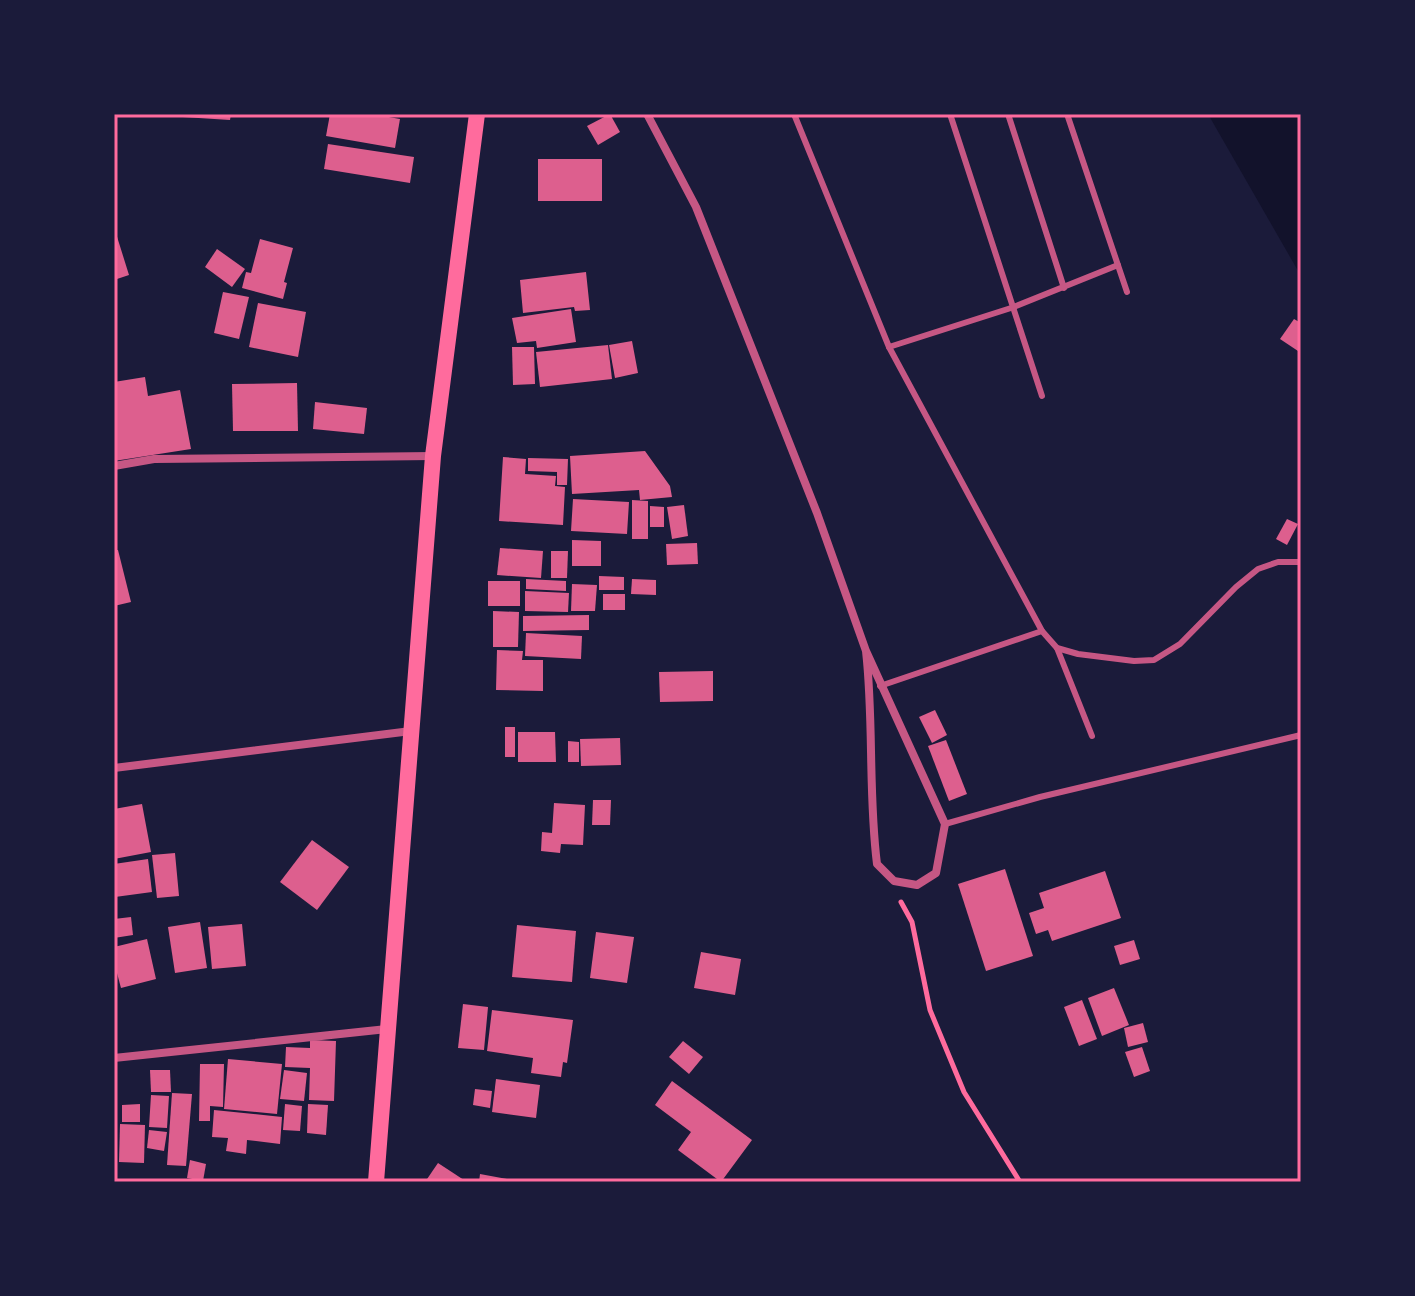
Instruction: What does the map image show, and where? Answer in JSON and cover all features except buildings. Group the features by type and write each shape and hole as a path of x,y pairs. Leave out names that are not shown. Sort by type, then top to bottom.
{"main road":[{"path":"376,1182 414,731 433,456 477,114"}],"street":[{"path":"647,114 696,207 817,513 880,686 945,824 936,873 917,885 894,881 877,864 866,651"},
{"path":"114,466 154,459 433,456"},
{"path":"114,768 414,731"},
{"path":"114,1058 387,1029"}],"lane":[{"path":"794,114 889,347 1042,631 1057,648 1092,736"},
{"path":"951,114 1011,308 1042,396"},
{"path":"1008,114 1064,288"},
{"path":"1067,114 1127,292"},
{"path":"889,347 1011,308 1118,265"},
{"path":"1057,648 1134,661 1154,660 1180,644 1258,569 1278,562 1301,562"},
{"path":"880,686 1042,631"},
{"path":"945,824 1040,797 1301,735"}],"path":[{"path":"912,922 930,1010 958,1078 1020,1182"}],"shaded area":[{"path":"1208,114 1301,114 1301,276"}]}
